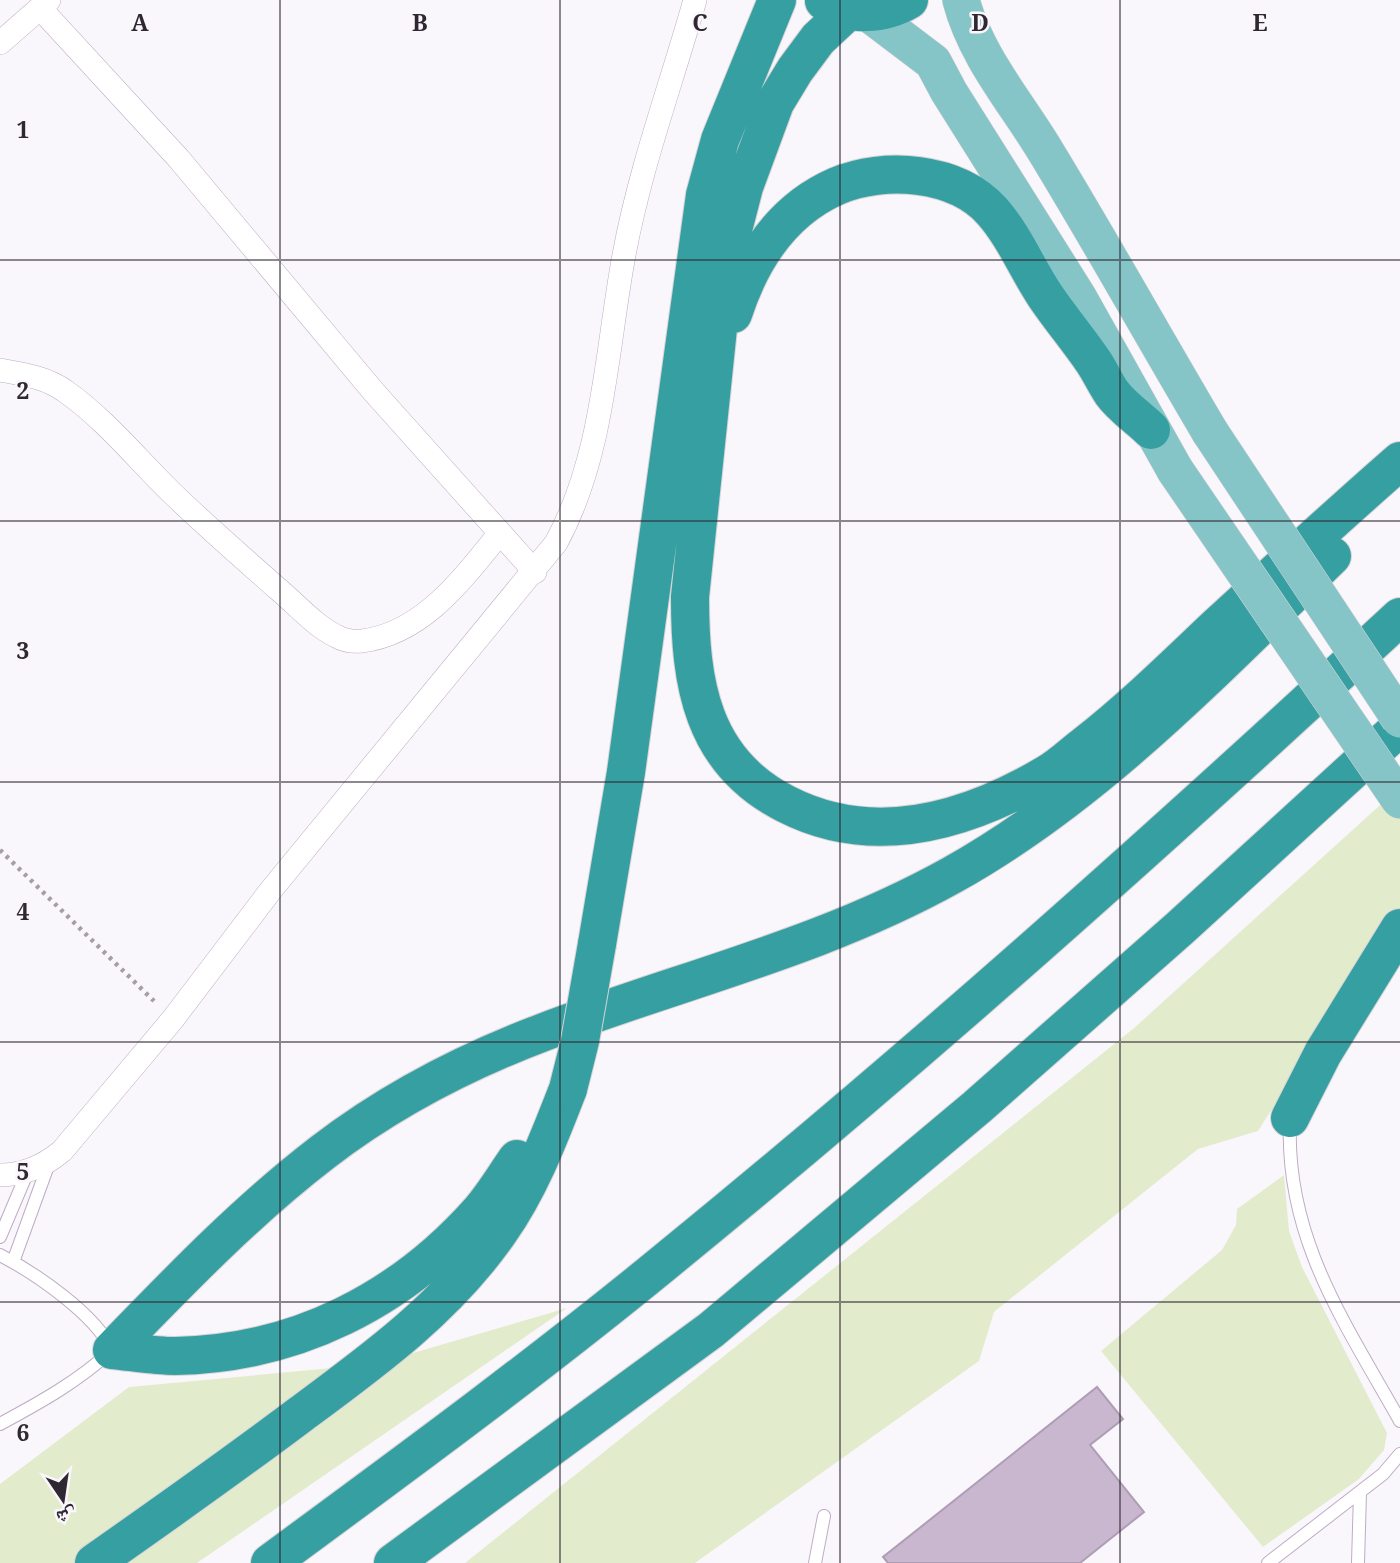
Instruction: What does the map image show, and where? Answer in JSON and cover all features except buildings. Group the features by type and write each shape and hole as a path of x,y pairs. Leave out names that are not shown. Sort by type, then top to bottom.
{"highway":[{"path":"94,1563 400,1339 444,1297 500,1231 527,1187 568,1089 580,1041 626,772 705,195 720,140 777,0"},
{"path":"909,0 884,10 846,8 795,70 775,103 759,143 725,261 690,597 690,653 696,690 707,720 727,753 749,778 782,802 838,825 886,827 941,821 993,801 1049,773 1115,721 1400,461"},
{"path":"715,372 751,266 771,236 802,206 849,181 902,174 930,178 955,187 990,209 1008,231 1044,294 1095,363 1113,395 1151,430"},
{"path":"112,1350 267,1198 325,1150 432,1084 543,1032 835,932 898,904 1011,838 1074,794 1153,726 1400,491"},
{"path":"270,1563 432,1444 675,1254 930,1040 1132,865 1400,617"},
{"path":"393,1563 711,1330 997,1089 1180,928 1400,727"},
{"path":"1290,1118 1323,1052 1400,928"},
{"path":"112,1350 175,1356 261,1345 312,1330 362,1309 405,1281 481,1209 568,1089"}],"main road":[{"path":"961,0 967,23 982,55 1045,151 1210,432 1400,719"},
{"path":"846,8 933,62 1077,298 1175,470 1400,800"}],"street":[{"path":"0,1175 28,1171 49,1162 62,1151 173,1019 271,890 556,543 570,518 586,474 599,415 624,256 645,160 695,0"},
{"path":"0,43 45,4 373,391 534,572"},
{"path":"0,370 26,374 63,389 96,416 173,494 266,578 327,630 348,640 361,641 387,634 432,609 451,592 500,533"}],"lane":[{"path":"1290,1118 1291,1178 1304,1237 1330,1292 1400,1421"},
{"path":"13,1262 49,1162"},
{"path":"0,1237 28,1171"},
{"path":"0,1255 80,1312 106,1339 112,1350 68,1384 0,1424"},
{"path":"1271,1562 1384,1474 1400,1454"},
{"path":"1358,1563 1360,1493"},
{"path":"815,1563 824,1516"}],"path":[{"path":"0,850 173,1019"}],"green space":[{"path":"1400,787 1400,909 1258,1131 1198,1149 994,1312 979,1361 695,1563 465,1563 1133,1029"},
{"path":"1284,1175 1289,1231 1302,1267 1387,1433 1384,1450 1359,1479 1263,1547 1101,1351 1222,1250 1236,1225 1237,1209"},
{"path":"567,1308 197,1563 0,1563 0,1484 129,1387 375,1364"}]}
